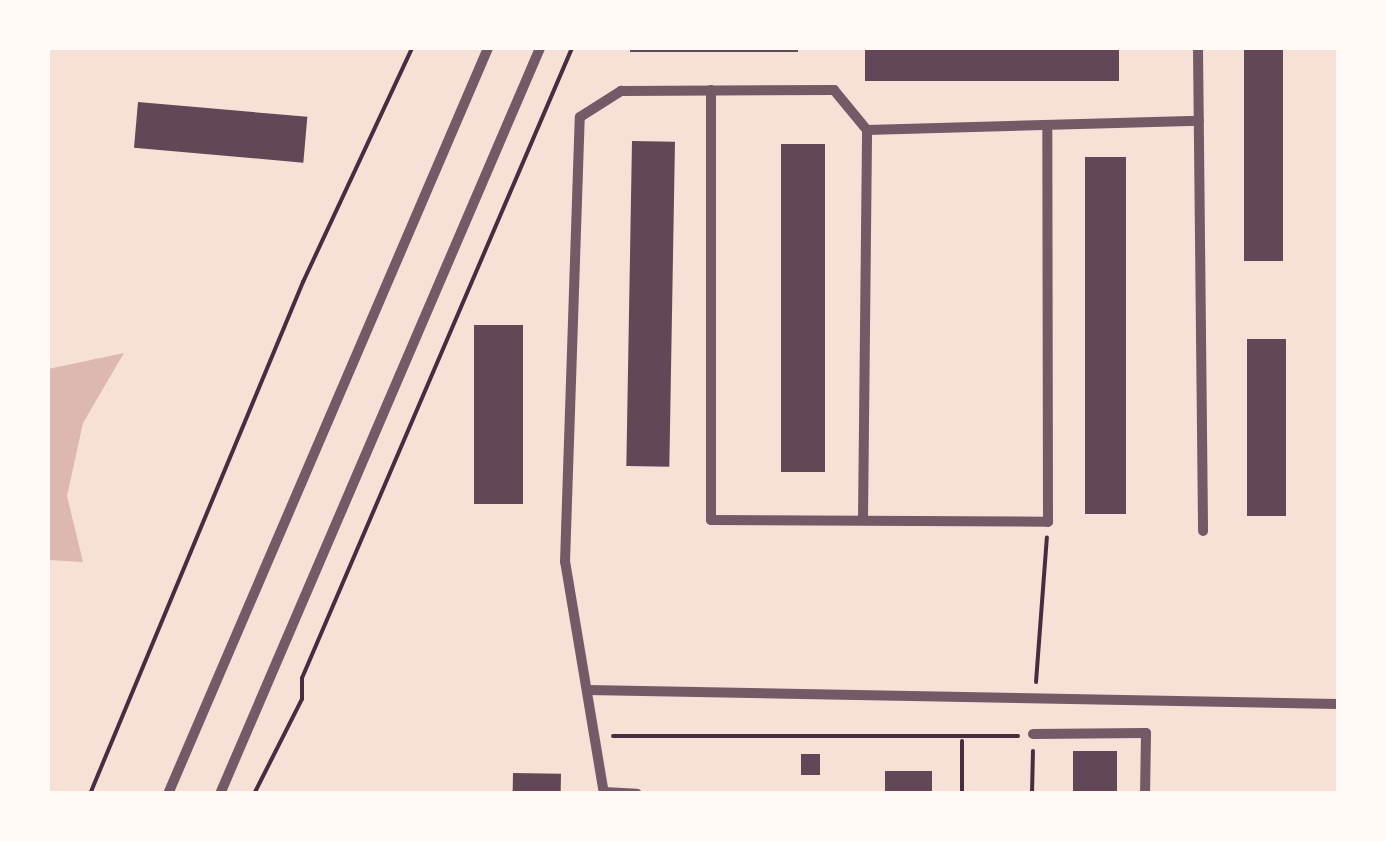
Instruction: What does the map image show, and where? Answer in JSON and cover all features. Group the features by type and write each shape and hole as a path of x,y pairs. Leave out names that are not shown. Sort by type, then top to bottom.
{"street":[{"path":"168,794 488,48"},
{"path":"220,794 540,48"},
{"path":"1198,48 1203,530"},
{"path":"712,90 711,520 1048,522 1046,128"},
{"path":"636,794 604,793 565,562 580,117 621,91 834,90 868,130 862,520"},
{"path":"868,130 1198,121"},
{"path":"588,690 1338,704"},
{"path":"1033,734 1146,734 1145,794"}],"path":[{"path":"90,794 412,48"},
{"path":"254,794 302,700 302,678 572,48"},
{"path":"1034,698 1048,522"},
{"path":"596,735 962,742 1033,734 1032,794"},
{"path":"962,742 962,794"}],"shaded area":[{"path":"124,353 83,423 67,496 83,562 48,560 48,369"}],"building":[{"path":"630,48 798,48 798,52 630,52"},
{"path":"865,48 1119,48 1119,81 865,81"},
{"path":"1244,48 1283,48 1283,261 1244,261"},
{"path":"138,102 307,117 303,163 134,148"},
{"path":"632,141 675,142 669,467 626,466"},
{"path":"781,144 825,144 825,472 781,472"},
{"path":"1085,157 1126,157 1126,514 1085,514"},
{"path":"474,325 523,325 523,504 474,504"},
{"path":"1247,339 1286,339 1286,516 1247,516"},
{"path":"1073,751 1117,751 1117,794 1073,794"},
{"path":"801,754 820,754 820,775 801,775"},
{"path":"885,771 932,771 932,794 885,794"},
{"path":"513,773 561,774 561,794 513,794"}]}
